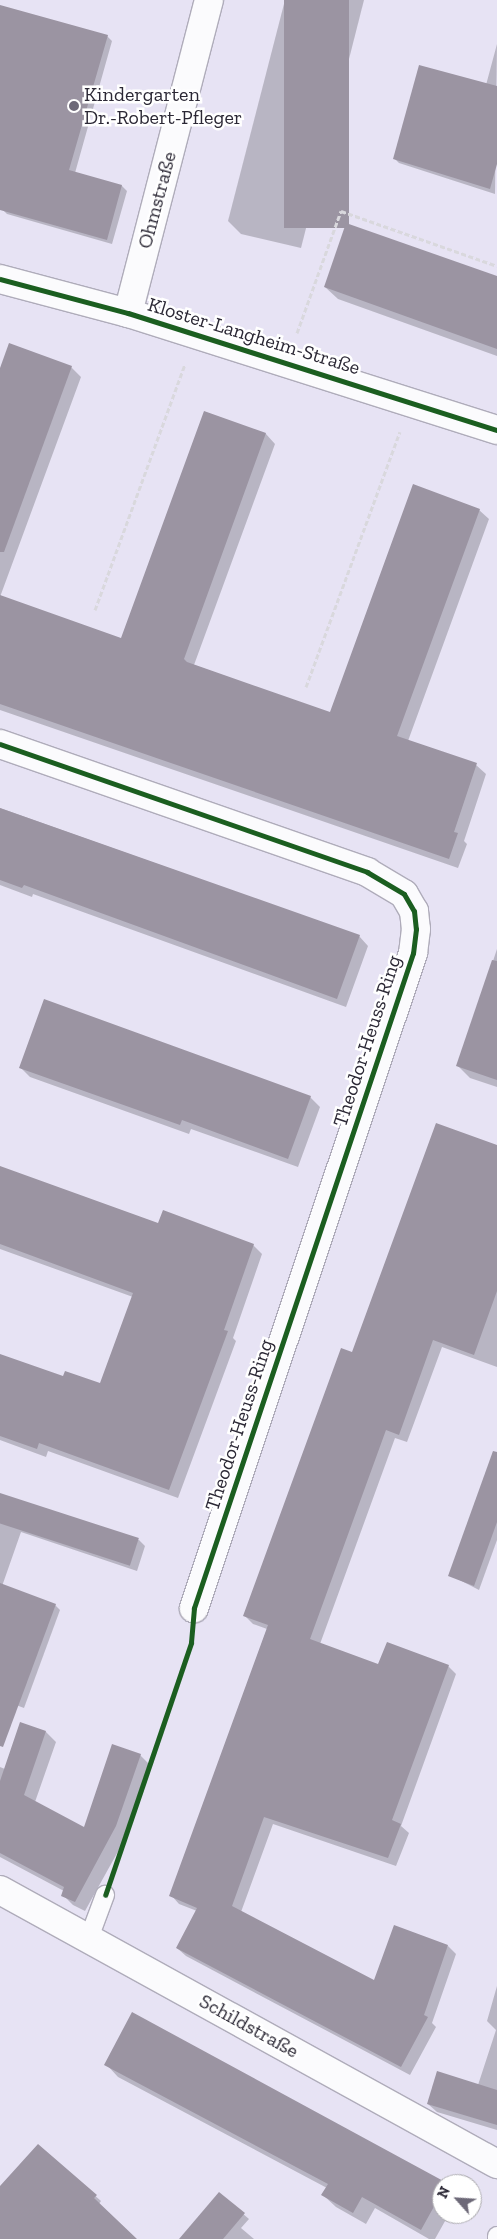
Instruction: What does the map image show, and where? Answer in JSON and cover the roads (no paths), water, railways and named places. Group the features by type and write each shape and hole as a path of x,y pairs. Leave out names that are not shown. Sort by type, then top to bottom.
{"street":[{"name":"Ohmstraße","path":"128,312 209,0"},
{"name":"Kloster-Langheim-Straße","path":"0,279 128,312 497,430"},
{"name":"Theodor-Heuss-Ring","path":"0,744 367,872 404,894 414,911 416,929 413,952 194,1608"},
{"name":"Schildstraße","path":"0,1890 497,2164"}],"lane":[{"path":"89,1938 105,1895"}],"place":[{"name":"Kindergarten Dr.-Robert-Pfleger","path":"74,106"}]}
